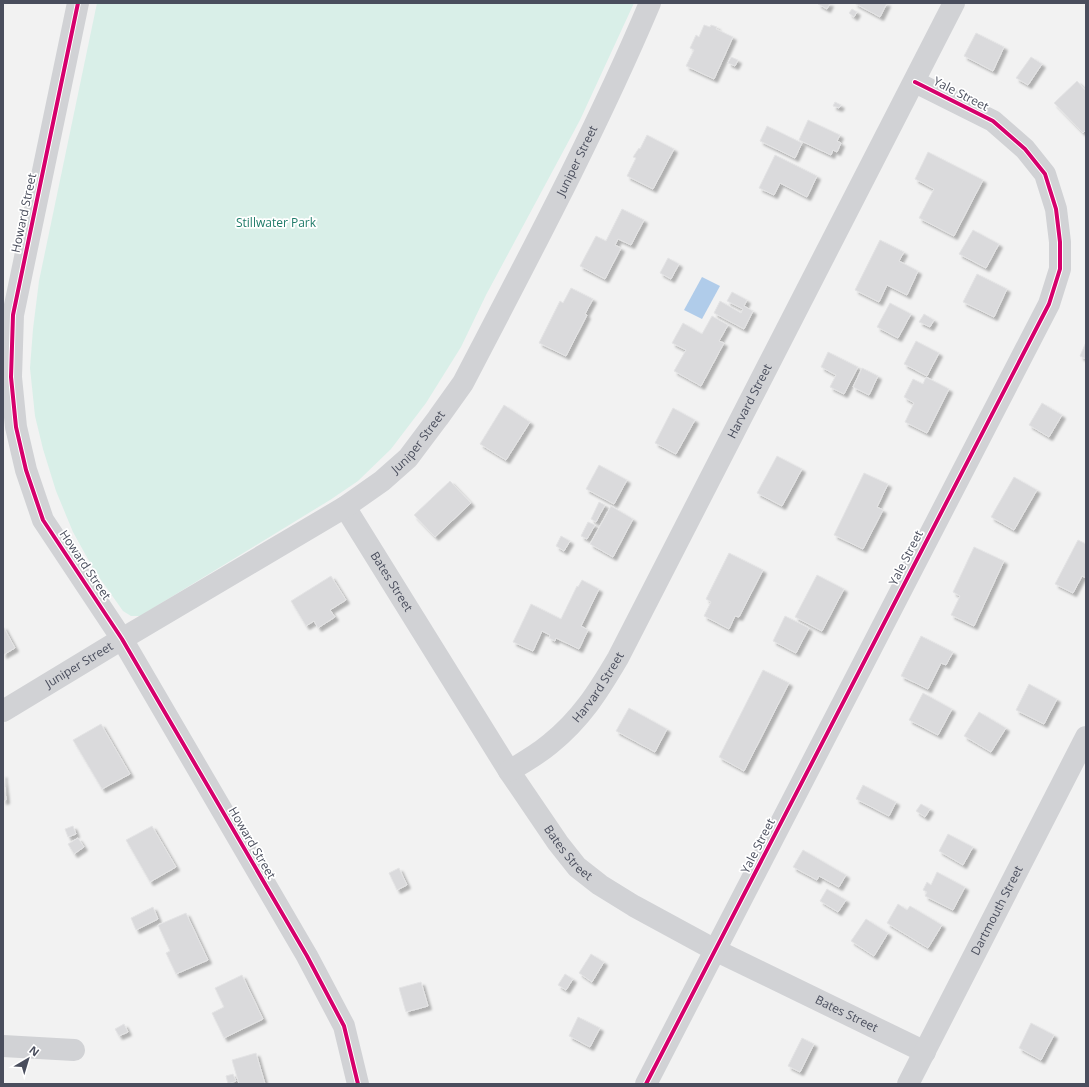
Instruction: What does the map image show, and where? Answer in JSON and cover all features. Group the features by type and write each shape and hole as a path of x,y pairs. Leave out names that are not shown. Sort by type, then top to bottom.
{"street":[{"name":"Howard Street","path":"78,3 13,315 11,377 16,426 26,470 43,520 122,639 307,956 344,1026 358,1084"},
{"name":"Juniper Street","path":"3,711 345,507 382,481 408,458 463,383 590,134 625,61 650,3"},
{"name":"Harvard Street","path":"509,771 550,745 581,715 600,689 621,651 954,3"},
{"name":"Yale Street","path":"646,1084 1049,304 1060,269 1060,242 1057,216 1045,174 1025,149 993,121 914,82"},
{"name":"Bates Street","path":"345,507 509,771 558,843 577,868 600,885 634,906 715,950 925,1052"},
{"name":"Dartmouth Street","path":"908,1084 1086,737"},
{"path":"3,1046 74,1050"}],"green space":[{"name":"Stillwater Park","path":"97,3 634,3 580,120 486,295 461,347 426,403 391,449 358,481 330,500 140,616 131,616 123,611 94,570 73,532 56,491 43,449 35,416 30,368 39,281"}],"water":[{"path":"702,277 720,286 702,319 684,310"}],"building":[{"path":"818,3 830,3 827,9"},
{"path":"854,3 887,3 880,17"},
{"path":"852,9 857,12 854,17 849,13"},
{"path":"704,25 717,27 716,29 733,37 714,79 686,66 694,50 690,48 696,35 699,37"},
{"path":"976,33 1004,47 993,71 964,56"},
{"path":"731,57 738,60 735,66 728,63"},
{"path":"1031,57 1042,64 1028,85 1016,78"},
{"path":"1077,81 1086,91 1086,130 1083,133 1054,103"},
{"path":"835,102 841,105 839,108 833,106"},
{"path":"808,120 840,135 837,141 841,143 837,152 833,150 831,155 799,140"},
{"path":"767,126 802,143 795,158 760,141"},
{"path":"647,135 674,149 653,189 627,176 636,158 633,157 639,148 640,149"},
{"path":"928,152 983,180 954,236 919,218 934,189 915,179"},
{"path":"775,155 817,176 807,197 780,183 774,195 759,188"},
{"path":"622,209 644,220 631,245 618,239 615,245 621,248 605,279 580,266 596,236 606,241"},
{"path":"973,230 999,244 986,268 959,254"},
{"path":"880,240 904,252 899,261 918,271 907,295 887,285 879,302 855,290"},
{"path":"668,258 679,264 671,279 660,273"},
{"path":"977,274 1007,289 994,317 963,302"},
{"path":"571,288 593,299 585,314 587,315 566,356 539,343 560,301 563,303"},
{"path":"732,292 747,300 744,306 753,311 744,329 714,313 720,301 741,313 743,309 727,301"},
{"path":"890,303 911,314 898,338 877,327"},
{"path":"924,314 934,320 930,327 919,322"},
{"path":"712,316 728,325 719,341 724,343 701,386 674,371 686,350 672,343 683,323 702,334"},
{"path":"916,341 939,353 927,376 904,364"},
{"path":"1086,342 1086,359 1080,356"},
{"path":"828,352 858,367 844,394 830,387 836,375 821,367"},
{"path":"862,368 878,376 869,395 853,387"},
{"path":"926,377 949,389 927,433 905,422 914,403 904,397 913,379 923,384"},
{"path":"1042,403 1062,415 1049,437 1029,425"},
{"path":"504,405 530,422 506,460 480,444"},
{"path":"673,408 695,420 676,454 655,443"},
{"path":"777,456 802,469 782,506 757,493"},
{"path":"599,465 627,480 614,504 586,489"},
{"path":"864,473 888,484 877,507 883,510 863,549 834,535"},
{"path":"1014,477 1037,490 1014,530 991,517"},
{"path":"450,481 471,503 435,537 414,515"},
{"path":"599,502 605,505 596,522 591,519"},
{"path":"611,506 633,519 613,557 590,544"},
{"path":"588,522 595,525 587,539 581,536"},
{"path":"561,536 570,541 564,551 556,546"},
{"path":"1078,540 1086,544 1086,578 1082,576 1073,593 1055,584"},
{"path":"974,547 1004,561 974,626 951,615 960,596 953,592"},
{"path":"729,553 763,570 739,617 735,616 729,629 704,616 711,602 706,599"},
{"path":"817,575 844,589 822,631 795,617"},
{"path":"331,576 346,600 330,610 335,617 318,628 314,621 306,626 291,601"},
{"path":"582,580 599,589 581,626 588,630 579,649 556,638 555,641 549,638 550,635 542,631 533,651 513,642 531,604 561,619 577,586 578,587"},
{"path":"785,616 809,628 796,653 773,641"},
{"path":"3,626 15,648 3,655"},
{"path":"921,636 953,652 946,665 941,663 928,689 901,676"},
{"path":"763,670 789,683 744,771 719,757"},
{"path":"1029,684 1057,699 1044,724 1016,710"},
{"path":"923,693 952,709 938,735 909,720"},
{"path":"629,708 667,729 655,752 616,731"},
{"path":"979,712 1006,728 991,752 964,736"},
{"path":"101,724 130,774 102,789 73,740"},
{"path":"3,774 6,800 3,801"},
{"path":"863,785 896,802 889,816 856,799"},
{"path":"921,804 930,809 925,817 916,811"},
{"path":"73,826 76,834 68,837 65,829"},
{"path":"152,826 176,867 150,882 126,840"},
{"path":"948,834 973,847 963,865 939,851"},
{"path":"78,838 84,847 74,854 68,844"},
{"path":"803,850 846,875 839,887 819,876 817,880 793,867"},
{"path":"399,868 407,885 397,890 389,873"},
{"path":"937,872 965,887 953,910 925,896 927,892 923,890 927,882 931,885"},
{"path":"827,889 846,900 838,912 820,901"},
{"path":"898,904 907,910 910,906 942,925 928,948 887,923"},
{"path":"153,907 158,919 136,930 131,918"},
{"path":"186,913 208,960 176,974 166,953 170,951 158,925"},
{"path":"866,919 888,933 874,956 851,941"},
{"path":"591,954 604,962 592,982 579,973"},
{"path":"565,974 573,979 566,990 558,985"},
{"path":"242,975 263,1019 224,1038 212,1013 224,1007 215,988"},
{"path":"421,982 428,1006 406,1012 399,988"},
{"path":"578,1017 600,1028 590,1047 569,1036"},
{"path":"1031,1023 1054,1035 1041,1060 1019,1048"},
{"path":"124,1024 128,1032 119,1036 115,1029"},
{"path":"802,1038 814,1044 800,1072 788,1066"},
{"path":"256,1053 265,1084 239,1084 232,1060"},
{"path":"233,1074 236,1081 228,1084 226,1076"}],"cycle path":[{"path":"78,3 13,315 11,377 16,427 26,470 43,520 122,639 307,956 344,1026 358,1084"},
{"path":"646,1084 1049,304 1060,269 1060,242 1056,209 1045,174 1025,149 993,121 915,82"}]}
